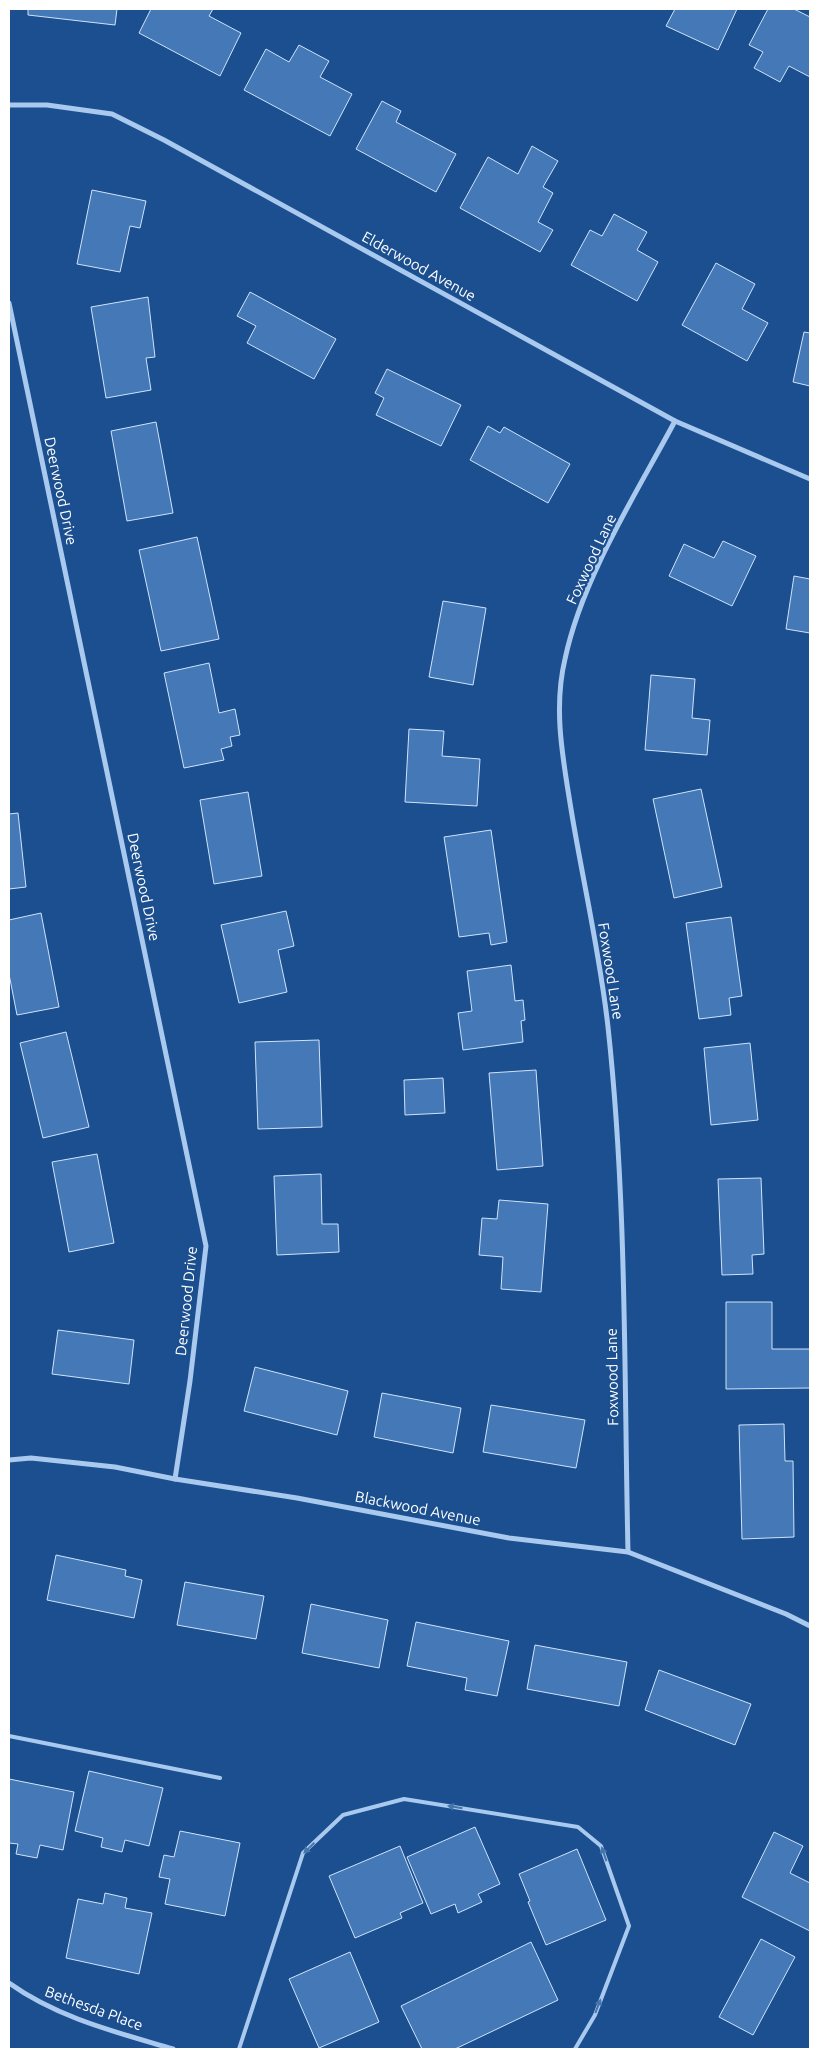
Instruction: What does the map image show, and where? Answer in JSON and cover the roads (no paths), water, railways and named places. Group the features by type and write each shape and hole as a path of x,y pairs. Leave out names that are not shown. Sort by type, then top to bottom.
{"street":[{"name":"Elderwood Avenue","path":"9,105 47,105 112,114 164,140 675,421 810,479"},
{"name":"Deerwood Drive","path":"9,303 206,1246 190,1381 175,1479"},
{"name":"Foxwood Lane","path":"628,1552 621,1233 614,1081 605,999 562,754 559,700 564,659 576,619 603,555 675,421"},
{"name":"Blackwood Avenue","path":"9,1460 31,1458 115,1467 175,1479 297,1498 509,1538 628,1552 786,1614 810,1626"},
{"name":"Bethesda Place","path":"9,1983 48,2008 173,2049"}],"lane":[{"path":"9,1736 220,1778"},
{"path":"239,2049 303,1853 343,1815 404,1799 578,1827 601,1846 629,1926 595,2015 575,2049"}]}
